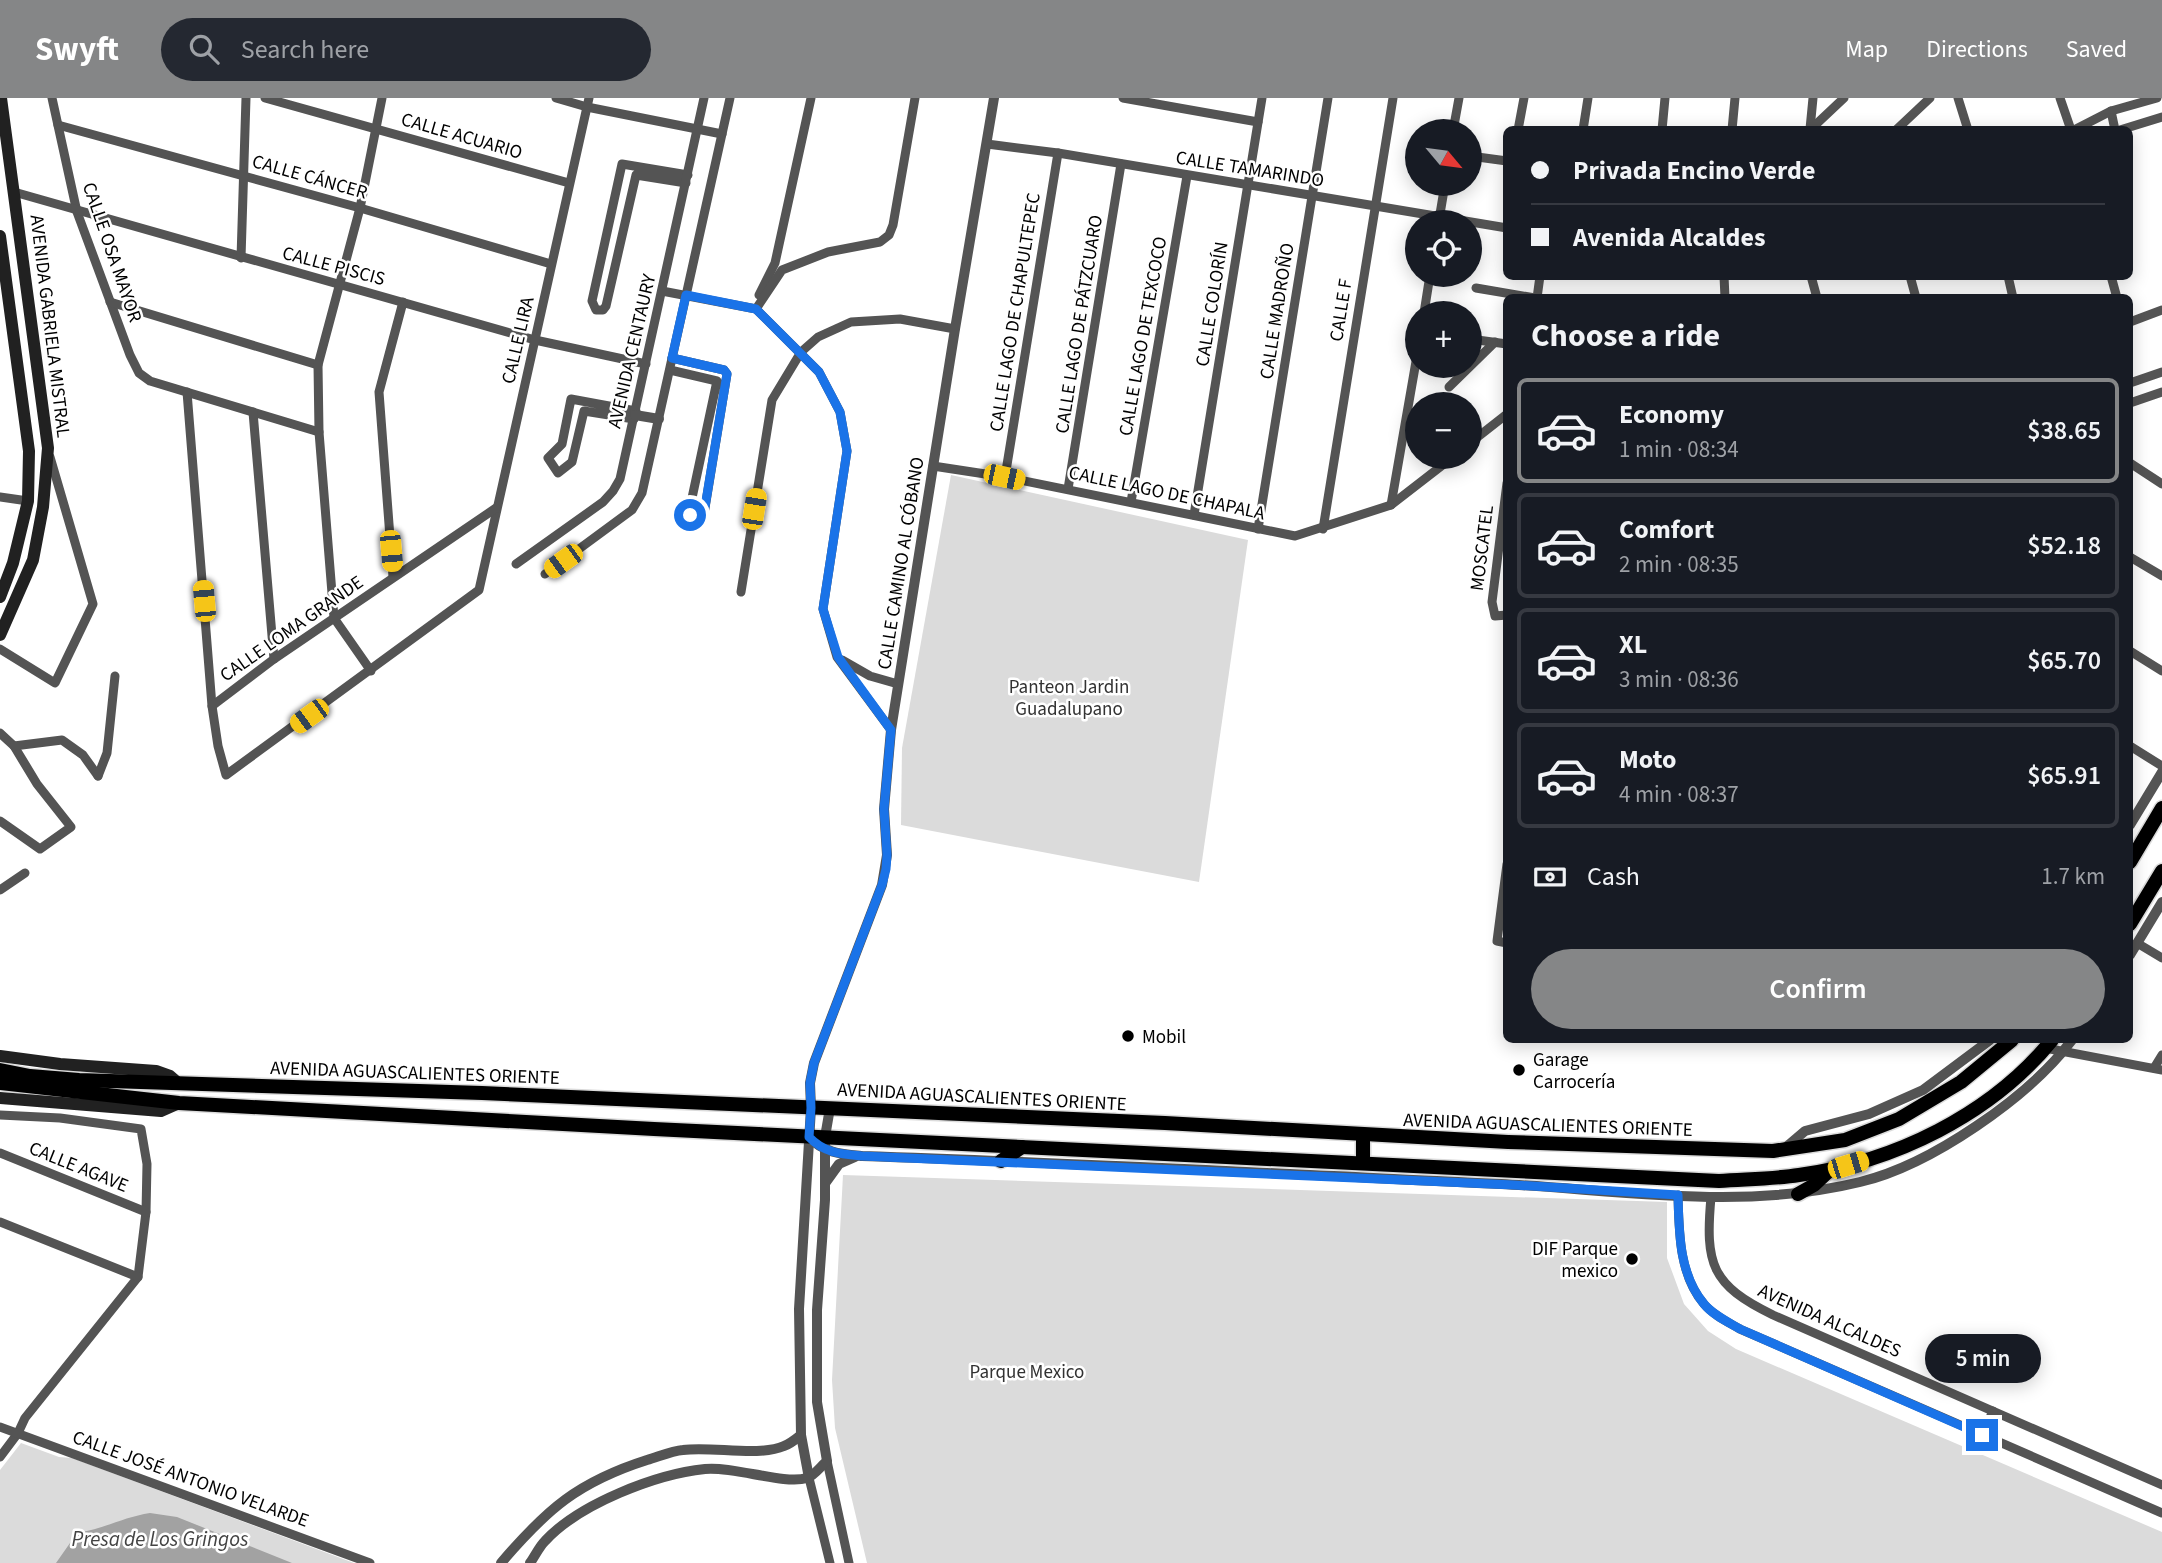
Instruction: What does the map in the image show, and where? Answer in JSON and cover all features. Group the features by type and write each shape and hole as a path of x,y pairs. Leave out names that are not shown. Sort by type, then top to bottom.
{"main road":[{"name":"AVENIDA GABRIELA MISTRAL","path":"0,635 33,560 43,508 48,448 1,98"},
{"name":"AVENIDA GABRIELA MISTRAL","path":"0,236 3,275 29,451 28,501 13,563 0,597"},
{"path":"2133,857 2162,808"},
{"path":"2133,919 2162,871"},
{"name":"AVENIDA AGUASCALIENTES ORIENTE","path":"0,1070 79,1080 496,1093 1363,1135 1773,1151 1845,1140 1899,1119 1961,1082 2007,1043"},
{"path":"0,1083 179,1104 809,1137 825,1144 1021,1146 1719,1181 1798,1176 1900,1149 1948,1125 1994,1094 2049,1044"},
{"name":"AVENIDA AGUASCALIENTES ORIENTE","path":"0,1055 60,1065 156,1071 170,1076 178,1083"},
{"path":"0,1098 160,1111 179,1104"},
{"path":"1363,1135 1363,1163"},
{"path":"1001,1161 1021,1146"},
{"path":"1478,1169 1493,1184"},
{"path":"1798,1194 1814,1185 1830,1169"}],"street":[{"name":"CALLE OSA MAYOR","path":"52,98 77,212 139,373 150,382 187,392"},
{"path":"241,258 246,98"},
{"name":"CALLE ACUARIO","path":"265,98 569,183"},
{"path":"319,432 187,392 212,706 226,775 371,671 334,618 319,432 318,365 360,208 382,98"},
{"path":"556,98 722,134"},
{"name":"AVENIDA CENTAURY","path":"516,564 603,502 620,479 705,98"},
{"path":"545,574 632,510 642,493 730,98"},
{"path":"754,308 779,267 811,98"},
{"path":"779,267 828,252 880,242 889,235 915,98"},
{"name":"CALLE CAMINO AL CÓBANO","path":"809,1478 801,1435 799,1309 811,1108 810,1083 814,1063 886,869 884,809 891,730 954,329 994,98"},
{"name":"CALLE COLORÍN","path":"1194,515 1262,98"},
{"name":"CALLE MADROÑO","path":"1258,529 1328,98"},
{"name":"CALLE F","path":"1323,529 1393,98"},
{"path":"1455,119 1458,98"},
{"path":"1519,126 1524,98"},
{"path":"1584,126 1588,98"},
{"path":"1662,126 1665,98"},
{"path":"1732,126 1735,98"},
{"path":"1810,126 1813,98"},
{"path":"1813,126 1844,98"},
{"path":"1900,126 1930,98"},
{"path":"1958,98 1967,126"},
{"path":"2060,98 2071,126"},
{"path":"2081,126 2111,111 2157,98"},
{"path":"1129,99 1258,122"},
{"name":"CALLE LIRA","path":"371,671 479,590 588,103"},
{"path":"2111,111 2117,126"},
{"path":"2132,126 2162,117"},
{"name":"CALLE CÁNCER","path":"58,125 244,175 551,264"},
{"name":"CALLE TAMARINDO","path":"987,144 1058,153 1405,213"},
{"name":"CALLE LAGO DE CHAPULTEPEC","path":"1004,477 1058,153"},
{"path":"1482,158 1503,161"},
{"path":"622,164 687,179 636,174 606,306 603,310 596,310 592,301 622,164"},
{"name":"CALLE LAGO DE PÁTZCUARO","path":"1069,489 1121,164"},
{"name":"CALLE LAGO DE TEXCOCO","path":"1131,502 1186,176"},
{"name":"CALLE PISCIS","path":"14,192 535,340 646,364"},
{"name":"CALLE TAMARINDO","path":"1482,225 1503,228"},
{"path":"1476,288 1512,294"},
{"path":"662,290 754,308 819,372 840,412 847,451 823,609 838,657 891,730"},
{"path":"110,302 318,365"},
{"path":"393,577 379,392 403,302"},
{"path":"2133,320 2162,310"},
{"path":"741,592 772,400 801,352 818,337 851,322 900,320 954,329"},
{"path":"1482,341 1503,343"},
{"path":"1449,387 1494,342"},
{"path":"670,370 717,381 689,512 692,516 701,518 727,374 724,370 672,358"},
{"path":"2133,382 2162,372"},
{"path":"1391,505 1413,378"},
{"path":"2133,402 2162,392"},
{"path":"635,415 584,411 572,463 558,473 548,458 562,444 572,400 659,419"},
{"path":"253,412 274,659"},
{"path":"1482,434 1503,417"},
{"path":"0,649 55,683 93,604 48,448"},
{"path":"2133,465 2162,484"},
{"name":"CALLE LAGO DE CHAPALA","path":"933,466 1069,489 1295,537 1391,505 1438,469"},
{"path":"0,497 28,501"},
{"name":"CALLE LOMA GRANDE","path":"212,706 274,659 496,508"},
{"name":"MOSCATEL","path":"1503,515 1492,602 1495,616 1503,615"},
{"path":"2133,558 2162,576"},
{"path":"2133,653 2162,671"},
{"path":"838,657 870,676 898,684"},
{"path":"14,746 62,740 83,755 97,776 107,753 115,676"},
{"path":"0,734 14,746 37,785 71,827 40,849 0,821"},
{"path":"2133,748 2162,766"},
{"path":"2133,820 2162,772"},
{"path":"2,887 25,873"},
{"path":"2133,950 2162,902"},
{"path":"2137,943 2162,958"},
{"path":"1784,1149 1805,1131 1869,1114 1923,1090 1985,1043"},
{"path":"825,1144 838,1154 862,1156 1493,1184 1711,1197 1798,1194 1863,1182 1910,1163 1965,1135 2031,1084 2071,1043"},
{"path":"2049,1044 2063,1053 2158,1069 2162,1055"},
{"path":"830,1108 825,1144 817,1310 817,1402 832,1492 849,1563"},
{"path":"0,1115 60,1118 141,1129 147,1164 146,1212 138,1277 24,1418 18,1433 0,1457"},
{"name":"CALLE AGAVE","path":"0,1153 146,1212"},
{"path":"825,1185 839,1164 862,1156"},
{"path":"1678,1195 1683,1263 1696,1292 1714,1314 1740,1329 2162,1513"},
{"name":"AVENIDA ALCALDES","path":"1711,1197 1707,1235 1714,1269 1725,1285 1741,1299 2162,1485"},
{"path":"0,1222 138,1277"},
{"path":"1982,1435 1993,1411"},
{"name":"CALLE JOSÉ ANTONIO VELARDE","path":"0,1427 370,1563"},
{"path":"501,1563 533,1525 567,1496 629,1466 680,1450 769,1451 786,1446 801,1435"},
{"path":"530,1563 545,1540 582,1512 619,1493 654,1480 706,1468 794,1480 809,1478 827,1461"},
{"path":"809,1478 830,1563"},
{"path":"815,1499 832,1492"}],"green space":[{"name":"Panteon Jardin Guadalupano","path":"951,475 1248,540 1199,882 901,825 902,748"},
{"name":"Parque Mexico","path":"843,1175 1667,1202 1667,1258 1684,1304 1708,1331 1736,1349 2162,1532 2162,1563 867,1563 835,1428 832,1380"},
{"path":"21,1443 59,1457 72,1458 354,1563 0,1563 0,1470"}],"water":[{"name":"Presa de Los Gringos","path":"150,1513 177,1517 292,1563 56,1563 77,1533"}],"place":[{"name":"Mobil","path":"1128,1036"},
{"name":"Garage Carrocería","path":"1519,1070"},
{"name":"DIF Parque mexico","path":"1632,1259"}],"route":[{"path":"690,515 701,518 704,516 727,374 724,370 672,358 686,295 756,309 819,372 840,412 847,451 823,609 838,657 891,730 884,809 886,869 811,1073 809,1137 819,1147 838,1154 862,1156 1514,1185 1678,1195 1683,1263 1696,1292 1714,1314 1740,1329 1982,1435"}]}
